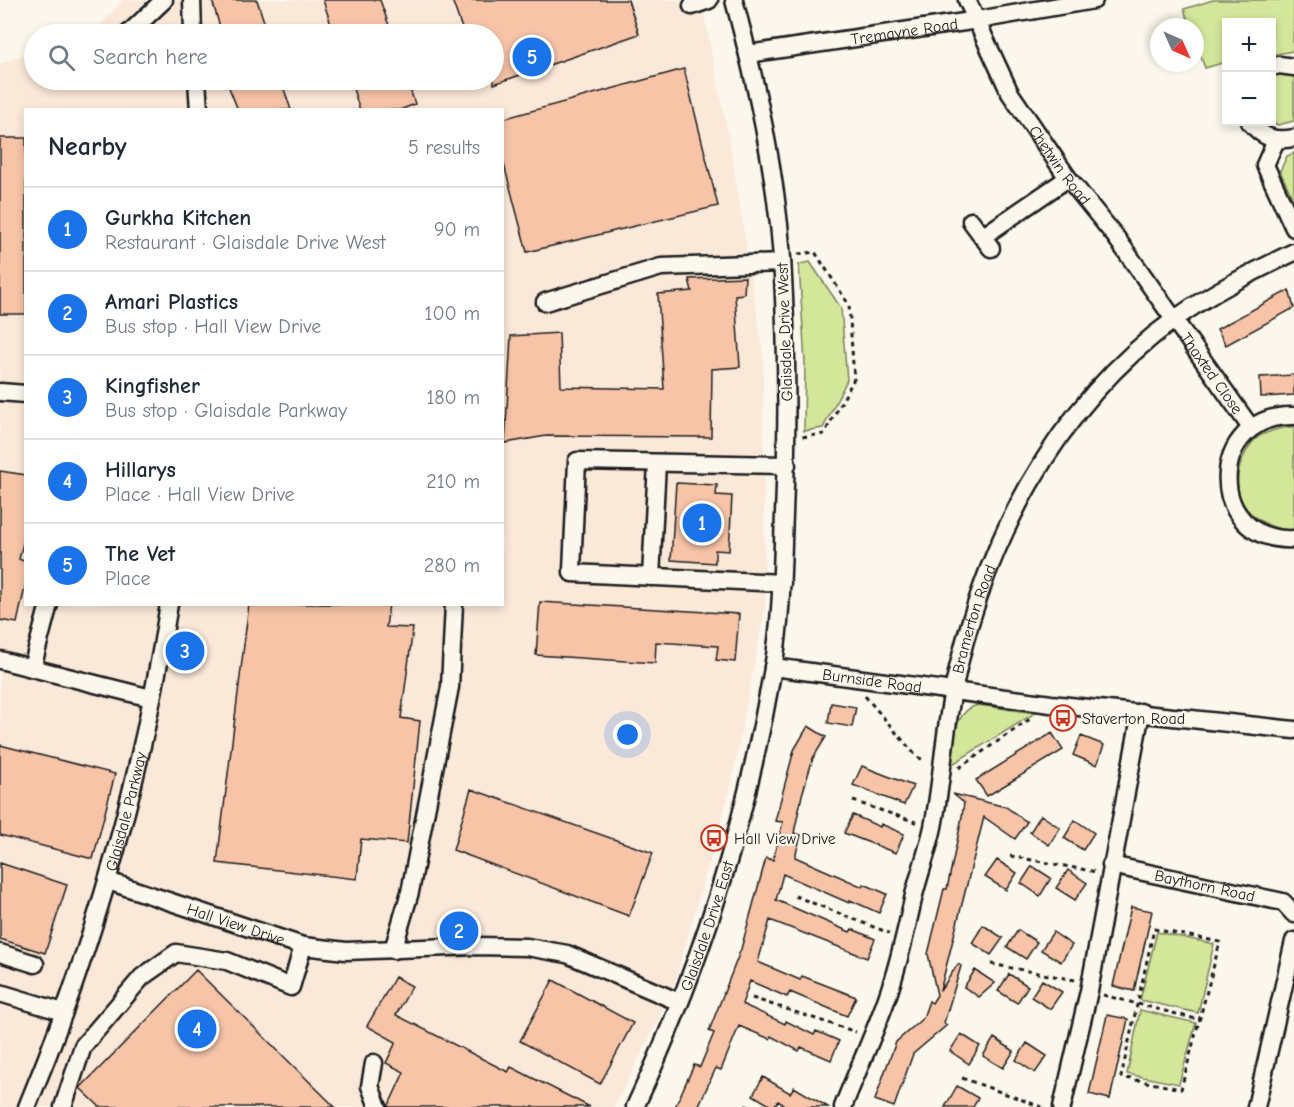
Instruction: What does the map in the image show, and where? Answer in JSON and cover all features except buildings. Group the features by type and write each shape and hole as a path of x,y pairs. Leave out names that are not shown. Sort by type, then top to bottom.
{"street":[{"path":"139,24 164,0"},
{"path":"192,0 193,24"},
{"path":"692,6 709,0"},
{"name":"Glaisdale Drive West","path":"734,0 748,54 769,159 782,260 788,438 782,583 773,667"},
{"name":"Chetwin Road","path":"967,0 1010,93 1068,178 1115,236 1173,320"},
{"name":"Tremayne Road","path":"748,54 978,20 1094,0"},
{"path":"1276,66 1294,67"},
{"path":"198,90 199,108"},
{"path":"1253,126 1258,132 1276,140 1294,138"},
{"path":"1276,140 1265,165 1294,228"},
{"path":"971,222 986,242 1068,178"},
{"name":"Bramerton Road","path":"843,1107 889,990 904,939 933,828 953,691 982,582 1004,529 1035,474 1068,425 1127,358 1173,320 1207,297 1294,252"},
{"path":"545,302 661,267 782,260"},
{"name":"Thaxted Close","path":"1173,320 1251,428"},
{"path":"0,392 24,394"},
{"name":"Thaxted Close","path":"1294,416 1270,418 1251,428 1236,444 1227,464 1227,486 1233,507 1246,524 1260,534 1281,540 1294,540"},
{"path":"782,583 572,573 578,461 786,465"},
{"path":"651,577 657,463"},
{"path":"33,668 48,606"},
{"name":"Glaisdale Parkway","path":"27,1107 63,1012 108,881 132,796 169,606"},
{"path":"393,950 410,891 450,687 454,606"},
{"path":"0,660 152,698"},
{"name":"Burnside Road","path":"773,667 1051,704 1294,730"},
{"name":"Glaisdale Drive East","path":"635,1107 679,1002 727,865 773,667"},
{"path":"1062,1107 1089,987 1141,712"},
{"name":"Baythorn Road","path":"1110,870 1283,902 1294,914"},
{"name":"Hall View Drive","path":"108,881 303,946 346,951 476,946 527,947 567,954 679,1002"},
{"path":"1256,1107 1294,941"},
{"path":"63,1107 83,1046 142,977 176,953 228,962 291,987 303,946"},
{"path":"0,952 35,964"},
{"path":"0,993 63,1012"},
{"path":"374,1063 370,1086 378,1107"}],"path":[{"path":"782,260 815,252 849,305 854,379 824,434 788,438"},
{"path":"839,676 865,696 917,757 942,770 953,772 1051,704"},
{"path":"853,801 933,828"},
{"path":"1010,856 1110,870"},
{"path":"795,896 904,939"},
{"path":"1154,929 1220,942 1200,1020 1181,1089 1121,1077 1154,929"},
{"path":"991,964 1089,987 1136,1004 1200,1020"},
{"path":"752,998 871,1037"},
{"path":"962,1078 1042,1107"}],"shaded area":[{"path":"123,0 701,0 731,149 763,353 765,608 730,790 671,994 614,1107 0,1107 0,64 24,55 24,90 504,90 504,24 102,24"}],"green space":[{"path":"1213,0 1294,0 1293,51 1276,54 1276,18 1222,18 1222,63 1205,68 1204,18 1187,18 1184,9"},
{"path":"1287,72 1294,76 1294,121 1278,125 1276,124 1276,73"},
{"path":"1294,153 1294,201 1280,171 1287,156"},
{"path":"810,262 841,308 847,380 823,428 804,431 805,363 799,264"},
{"path":"1294,427 1294,531 1280,529 1256,518 1241,500 1238,488 1238,475 1248,447 1265,433"},
{"path":"978,705 1035,713 951,765 954,737 959,721 970,708"},
{"path":"1157,932 1214,944 1198,1013 1140,1000"},
{"path":"1140,1010 1196,1023 1179,1084 1127,1074"}],"place":[{"name":"The Vet","path":"532,57"},
{"name":"Gurkha Kitchen","path":"702,523"},
{"name":"Kingfisher","path":"185,651"},
{"name":"Staverton Road","path":"1063,718"},
{"name":"Hall View Drive","path":"714,838"},
{"name":"Amari Plastics","path":"459,931"},
{"name":"Hillarys","path":"197,1029"}]}
